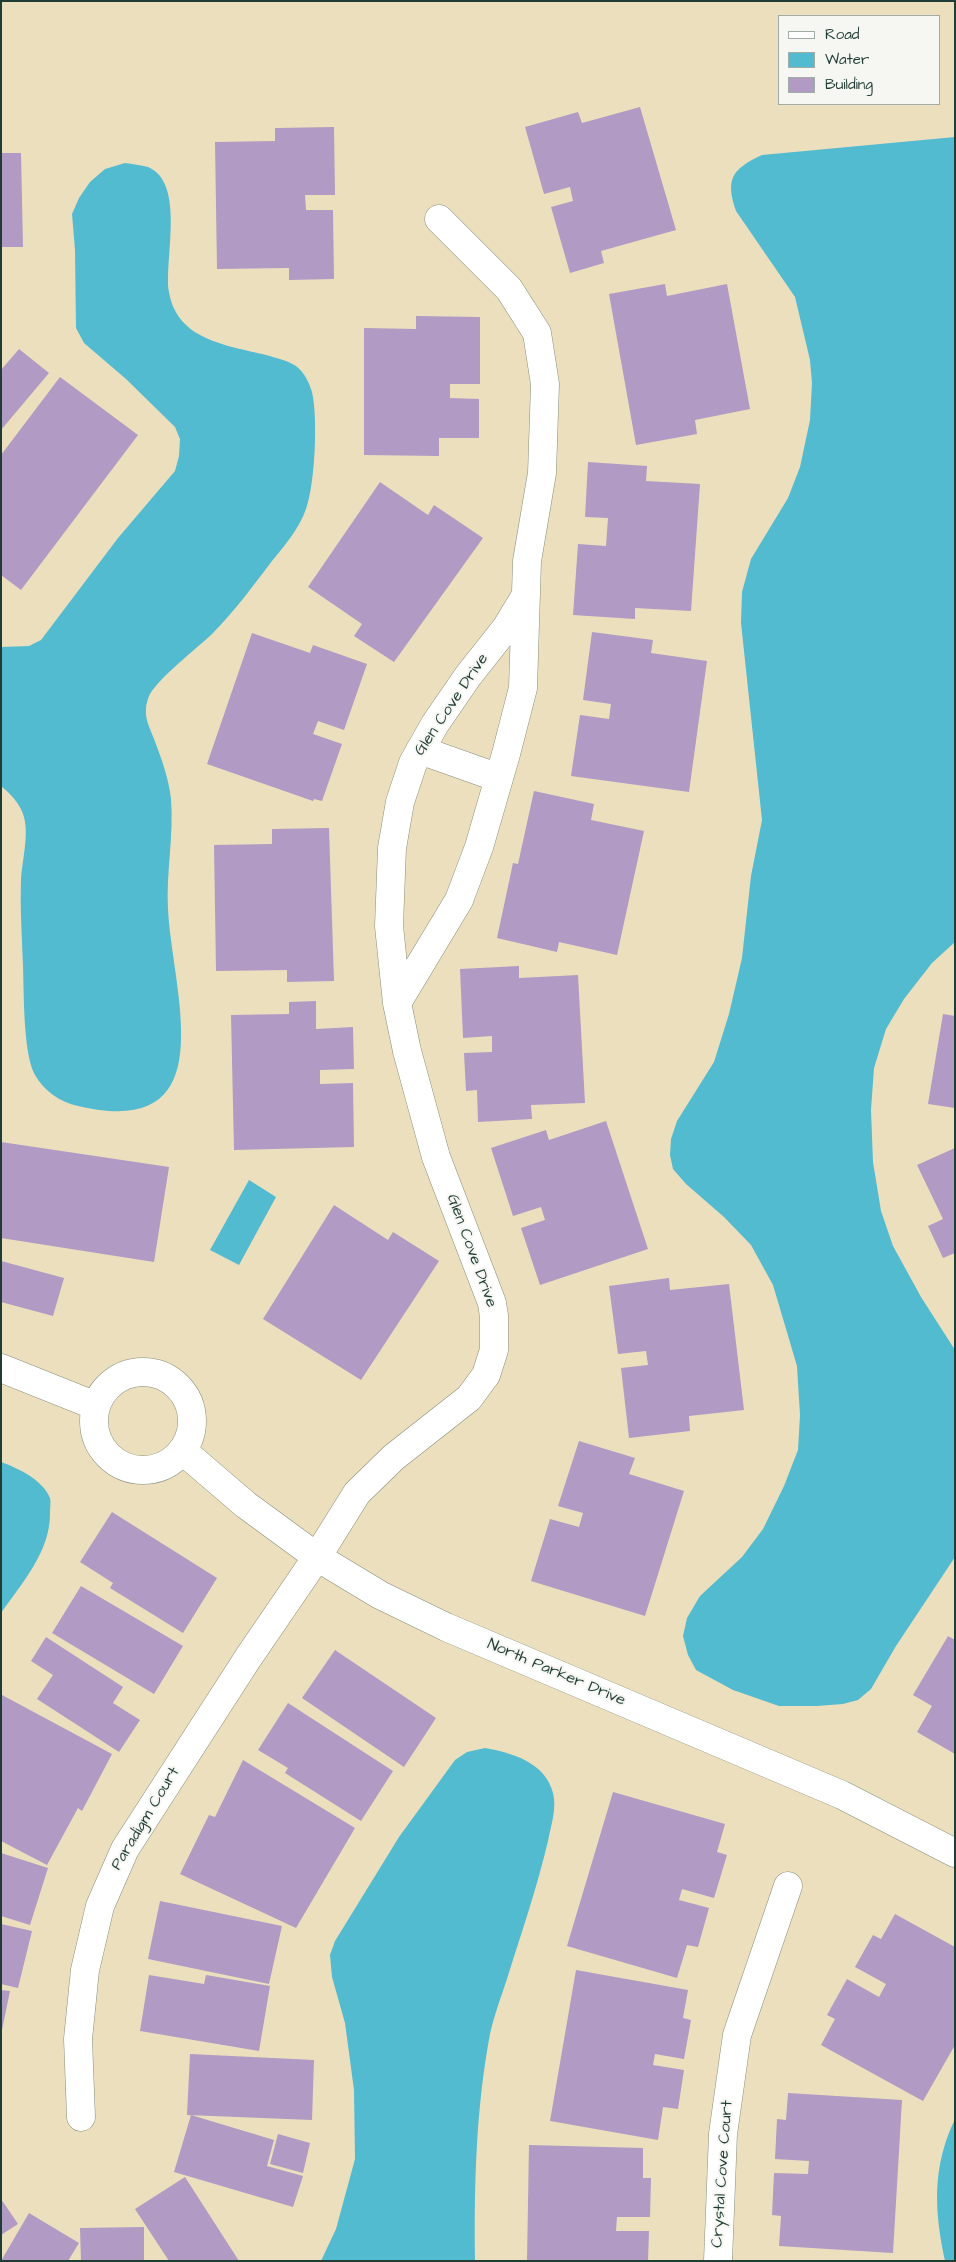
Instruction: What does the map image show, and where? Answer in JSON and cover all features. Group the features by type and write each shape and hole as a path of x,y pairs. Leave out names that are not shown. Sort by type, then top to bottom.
{"street":[{"name":"Glen Cove Drive","path":"398,1003 458,900 479,847 499,778 523,688 527,561 542,472 545,384 537,333 509,289 439,219"},
{"name":"Glen Cove Drive","path":"317,1557 358,1493 394,1457 469,1398 486,1375 494,1350 492,1304 436,1157 407,1051 398,1003 389,926 392,848 400,802 413,763 468,676 506,628 526,595"},
{"path":"420,750 499,778"},
{"path":"1,1368 96,1406"},
{"path":"149,1372 166,1377 180,1387 189,1402 192,1419 190,1435 182,1451 172,1462 158,1468 142,1471 128,1468 114,1461 103,1450 96,1436 93,1422 96,1406 104,1391 116,1379 132,1373 149,1372"},
{"name":"North Parker Drive","path":"182,1451 246,1505 317,1557 380,1595 446,1627 842,1795 955,1853"},
{"name":"Paradigm Court","path":"81,2117 78,2039 80,2003 91,1938 109,1881 125,1849 157,1799 248,1658 317,1557"},
{"name":"Crystal Cove Court","path":"718,2261 723,2134 737,2035 788,1886"}],"water":[{"path":"955,137 955,942 932,963 904,999 886,1029 874,1068 871,1110 873,1162 881,1211 893,1246 921,1297 955,1350 955,1557 896,1646 871,1689 858,1700 843,1704 779,1706 733,1690 696,1670 688,1655 683,1636 687,1618 700,1596 742,1557 763,1529 784,1486 798,1450 800,1415 797,1366 773,1285 751,1245 724,1217 686,1184 673,1169 670,1155 671,1139 677,1121 714,1062 729,1014 742,958 751,876 762,820 741,623 742,592 751,559 788,498 800,467 810,420 812,383 810,360 795,297 736,211 731,183 738,170 762,155"},
{"path":"125,163 148,167 160,176 167,189 171,223 169,292 174,308 182,321 206,338 235,348 281,359 299,368 312,392 315,434 312,484 306,509 296,530 228,617 155,687 147,701 147,720 164,768 171,799 172,827 168,909 181,1017 180,1052 173,1081 155,1102 125,1111 78,1106 65,1102 43,1086 31,1065 26,1038 21,912 21,880 26,840 25,824 23,813 18,804 1,786 1,647 29,646 41,640 118,538 175,471 179,456 180,439 175,427 126,379 84,343 76,328 75,250 72,214 79,198 90,182 105,169"},
{"path":"249,1180 276,1197 239,1265 210,1250"},
{"path":"1,1462 22,1471 36,1480 47,1492 50,1504 49,1528 40,1554 26,1579 1,1613"},
{"path":"485,1748 516,1756 535,1766 549,1782 553,1793 554,1811 539,1876 496,2013 485,2062 477,2147 475,2261 321,2261 336,2229 355,2159 354,2090 345,2023 332,1977 330,1955 335,1941 399,1837 455,1760 467,1752"},
{"path":"955,2119 955,2261 945,2261 937,2206 937,2189 942,2154"}],"building":[{"path":"640,107 676,230 601,251 604,263 570,273 551,207 573,201 570,187 544,194 525,127 578,112 582,123"},
{"path":"334,127 335,195 305,195 306,210 333,210 334,279 289,280 289,268 217,269 215,142 275,141 275,128"},
{"path":"1,153 21,153 23,247 1,247"},
{"path":"665,284 667,296 727,284 750,409 695,420 697,434 636,445 609,294"},
{"path":"416,316 480,317 480,384 450,384 450,398 479,399 479,438 439,438 439,456 364,455 364,328 416,329"},
{"path":"19,349 49,373 1,430 1,370"},
{"path":"60,377 138,435 21,590 1,575 1,455"},
{"path":"588,462 647,466 646,481 700,484 691,611 635,608 635,619 573,615 578,544 606,546 608,518 585,517"},
{"path":"380,482 428,515 434,505 483,538 394,662 354,636 362,624 308,587"},
{"path":"592,632 653,640 651,653 707,661 689,792 571,776 580,715 609,719 611,704 583,700"},
{"path":"252,633 310,653 313,645 367,664 344,730 318,721 313,734 342,744 322,801 314,799 313,801 207,764"},
{"path":"534,791 594,804 591,820 644,831 617,955 559,942 557,952 497,938 513,863 518,864"},
{"path":"329,828 334,981 287,982 287,970 216,971 214,845 272,844 272,829"},
{"path":"519,966 519,978 578,975 585,1103 531,1105 532,1119 478,1122 477,1090 466,1091 464,1053 492,1052 492,1036 463,1038 460,969"},
{"path":"316,1001 316,1029 353,1027 354,1069 320,1070 320,1084 353,1083 354,1147 234,1150 231,1015 289,1014 289,1002"},
{"path":"943,1014 955,1016 955,1108 928,1104"},
{"path":"606,1121 648,1249 540,1285 521,1228 545,1220 541,1207 513,1216 491,1148 546,1130 549,1140"},
{"path":"1,1142 169,1167 154,1262 1,1238"},
{"path":"955,1148 955,1253 943,1258 928,1226 943,1219 917,1165"},
{"path":"334,1205 388,1240 393,1232 439,1261 361,1380 263,1319"},
{"path":"1,1261 64,1278 53,1316 1,1302"},
{"path":"669,1278 670,1290 729,1284 744,1410 689,1416 690,1431 629,1438 621,1368 648,1365 646,1351 618,1354 609,1286"},
{"path":"579,1441 635,1458 629,1474 684,1491 645,1616 531,1581 550,1519 579,1527 583,1513 558,1506"},
{"path":"112,1512 217,1578 183,1633 110,1588 113,1583 80,1562"},
{"path":"81,1586 183,1646 154,1694 52,1633"},
{"path":"948,1636 955,1640 955,1754 917,1732 932,1706 913,1695"},
{"path":"46,1637 123,1687 113,1703 140,1720 119,1752 37,1699 53,1675 31,1661"},
{"path":"335,1650 436,1718 404,1767 302,1698"},
{"path":"2,1695 112,1754 82,1811 78,1808 47,1865 1,1841"},
{"path":"288,1703 393,1771 361,1821 285,1773 288,1768 258,1750"},
{"path":"243,1760 355,1828 296,1928 180,1874 209,1815 215,1817"},
{"path":"613,1792 725,1824 717,1852 727,1855 714,1898 682,1889 679,1900 709,1908 698,1947 687,1945 677,1978 567,1946"},
{"path":"1,1853 48,1868 30,1925 1,1916"},
{"path":"160,1901 282,1926 269,1984 148,1959"},
{"path":"895,1914 955,1947 955,2045 923,2101 821,2045 835,2019 827,2015 847,1979 879,1997 886,1984 855,1967 873,1935 881,1939"},
{"path":"1,1924 32,1931 18,1988 1,1984"},
{"path":"576,1970 688,1990 683,2018 691,2020 684,2059 655,2054 653,2065 684,2070 678,2109 663,2107 658,2140 550,2121"},
{"path":"149,1975 204,1984 206,1975 270,1986 259,2051 140,2031"},
{"path":"1,1990 10,1991 2,2030 1,2030"},
{"path":"190,2054 314,2060 312,2120 187,2115"},
{"path":"788,2093 902,2100 893,2253 779,2246 781,2216 772,2215 774,2173 808,2174 809,2161 775,2159 777,2119 786,2120"},
{"path":"191,2115 274,2140 267,2166 303,2176 293,2207 174,2172"},
{"path":"278,2134 310,2143 303,2173 270,2164"},
{"path":"529,2145 643,2148 643,2178 651,2178 650,2217 617,2217 616,2231 649,2231 648,2261 527,2261"},
{"path":"185,2177 239,2261 169,2261 135,2209"},
{"path":"1,2199 18,2224 1,2235"},
{"path":"29,2213 79,2243 68,2261 1,2261"},
{"path":"144,2227 144,2261 81,2261 80,2228"}]}
